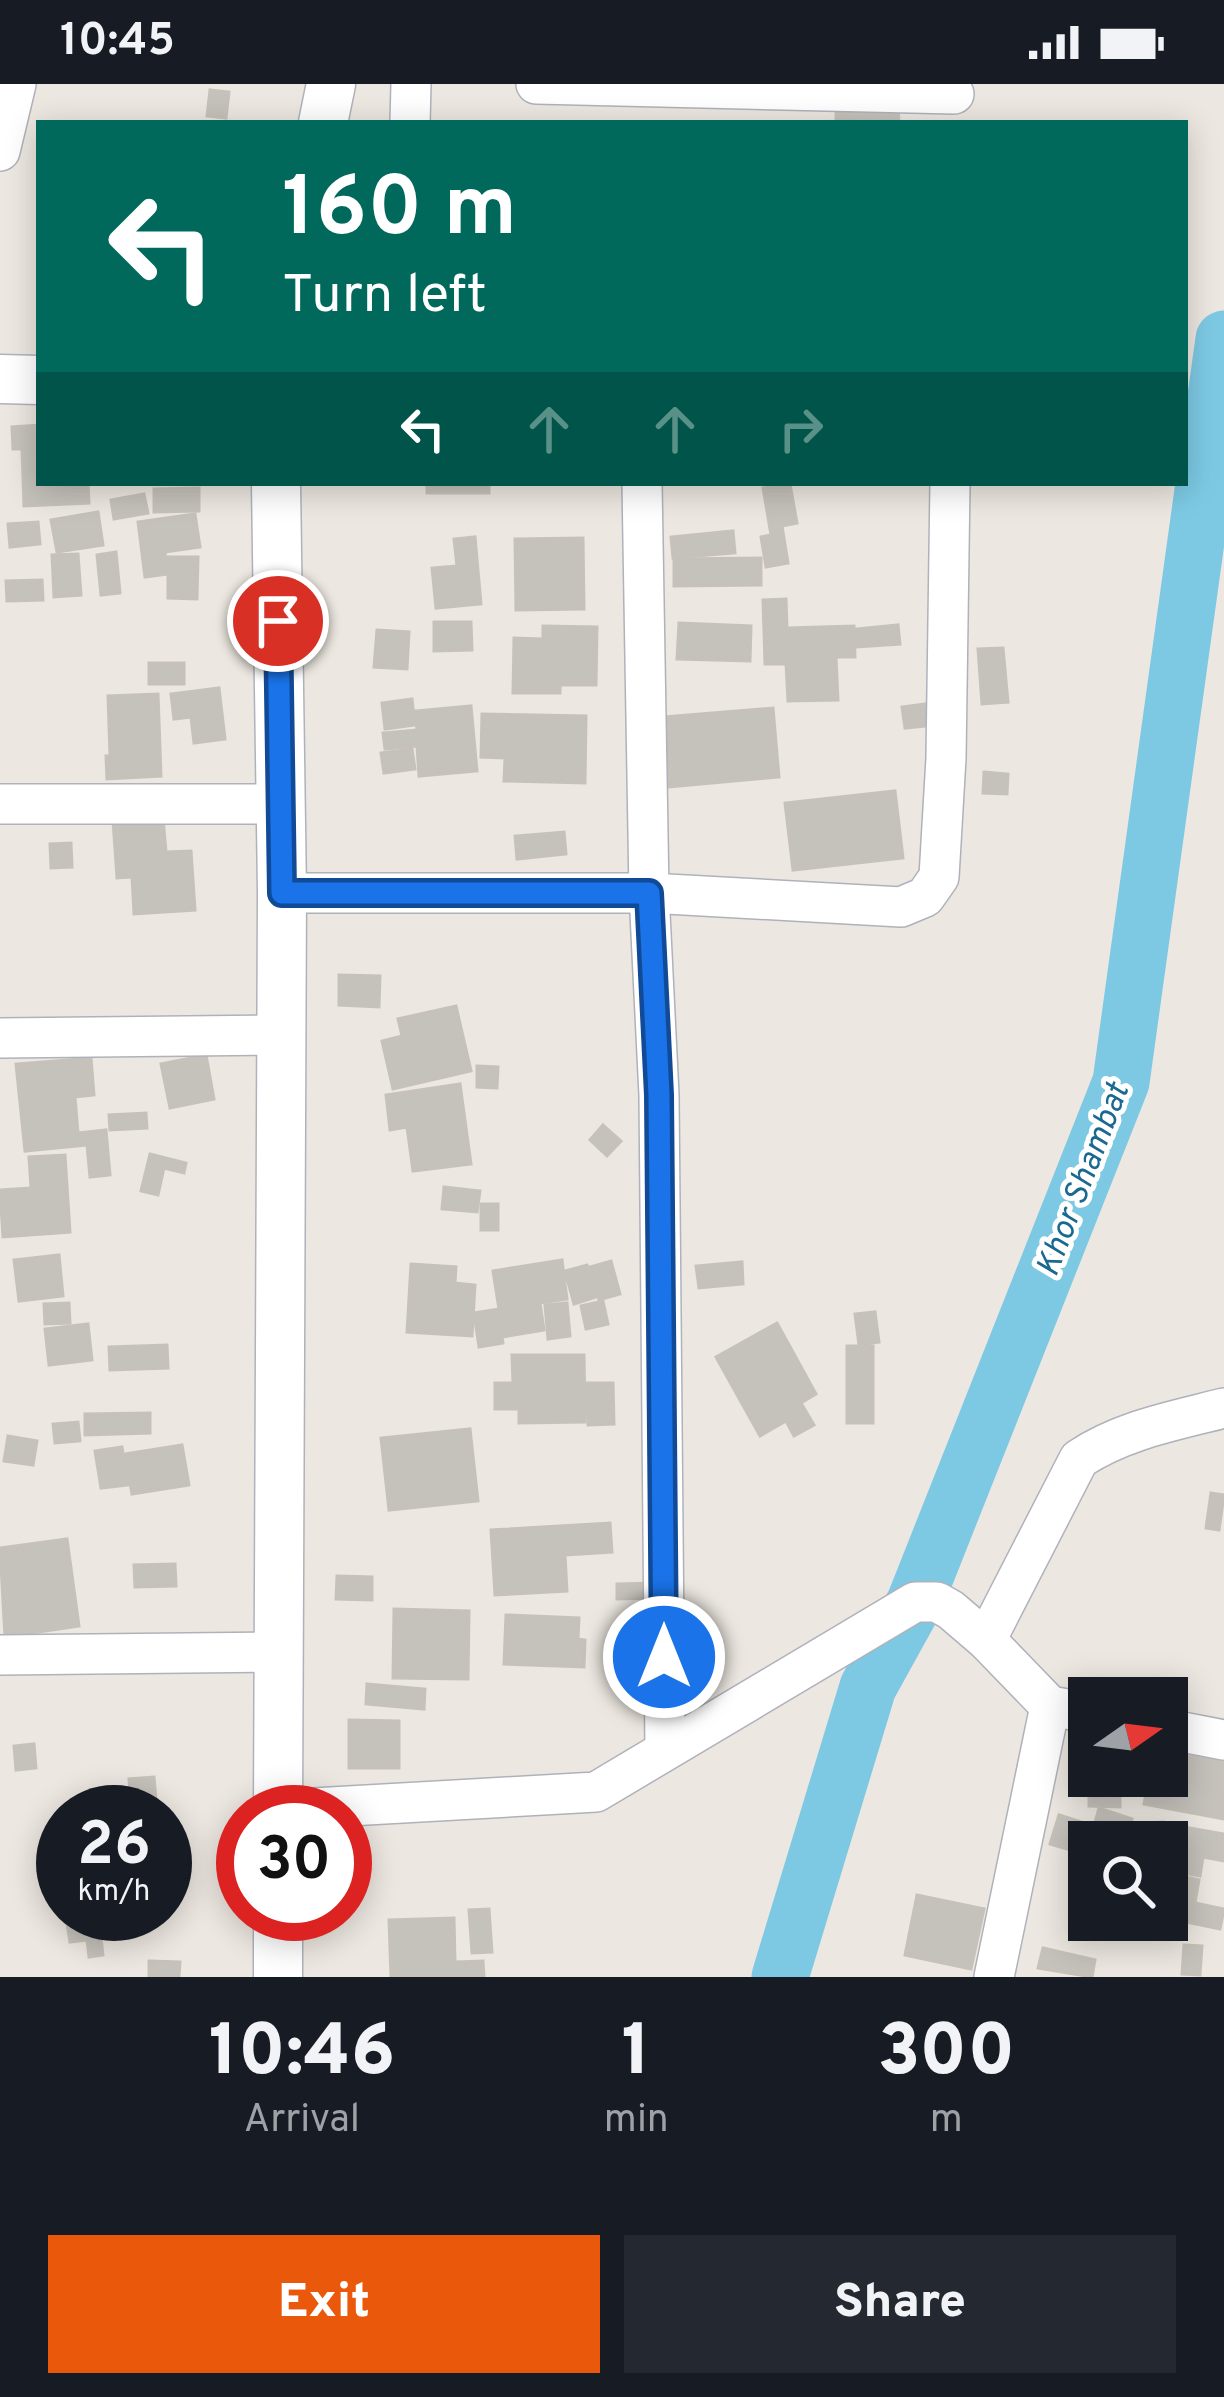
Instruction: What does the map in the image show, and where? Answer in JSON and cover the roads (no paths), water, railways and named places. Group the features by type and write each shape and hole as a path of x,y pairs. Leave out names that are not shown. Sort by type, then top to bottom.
{"street":[{"path":"0,151 16,84"},
{"path":"324,120 332,84"},
{"path":"410,120 411,84"},
{"path":"536,84 647,98 954,100"},
{"path":"0,379 36,380"},
{"path":"276,486 282,893 278,1785"},
{"path":"642,486 649,893 659,1095 665,1750"},
{"path":"282,893 649,893 901,907 926,897 940,877 950,486"},
{"path":"0,805 279,804"},
{"path":"0,1037 281,1035"},
{"path":"986,1640 1079,1460 1130,1432 1224,1408"},
{"path":"372,1805 596,1792 915,1602 937,1602 1068,1707"},
{"path":"0,1654 280,1652"},
{"path":"994,1977 1068,1716"},
{"path":"1188,1733 1224,1740"},
{"path":"278,1941 278,1977"}],"waterway":[{"name":"Khor Shambat","path":"780,1977 868,1687 915,1602 1121,1082 1224,339"}]}
